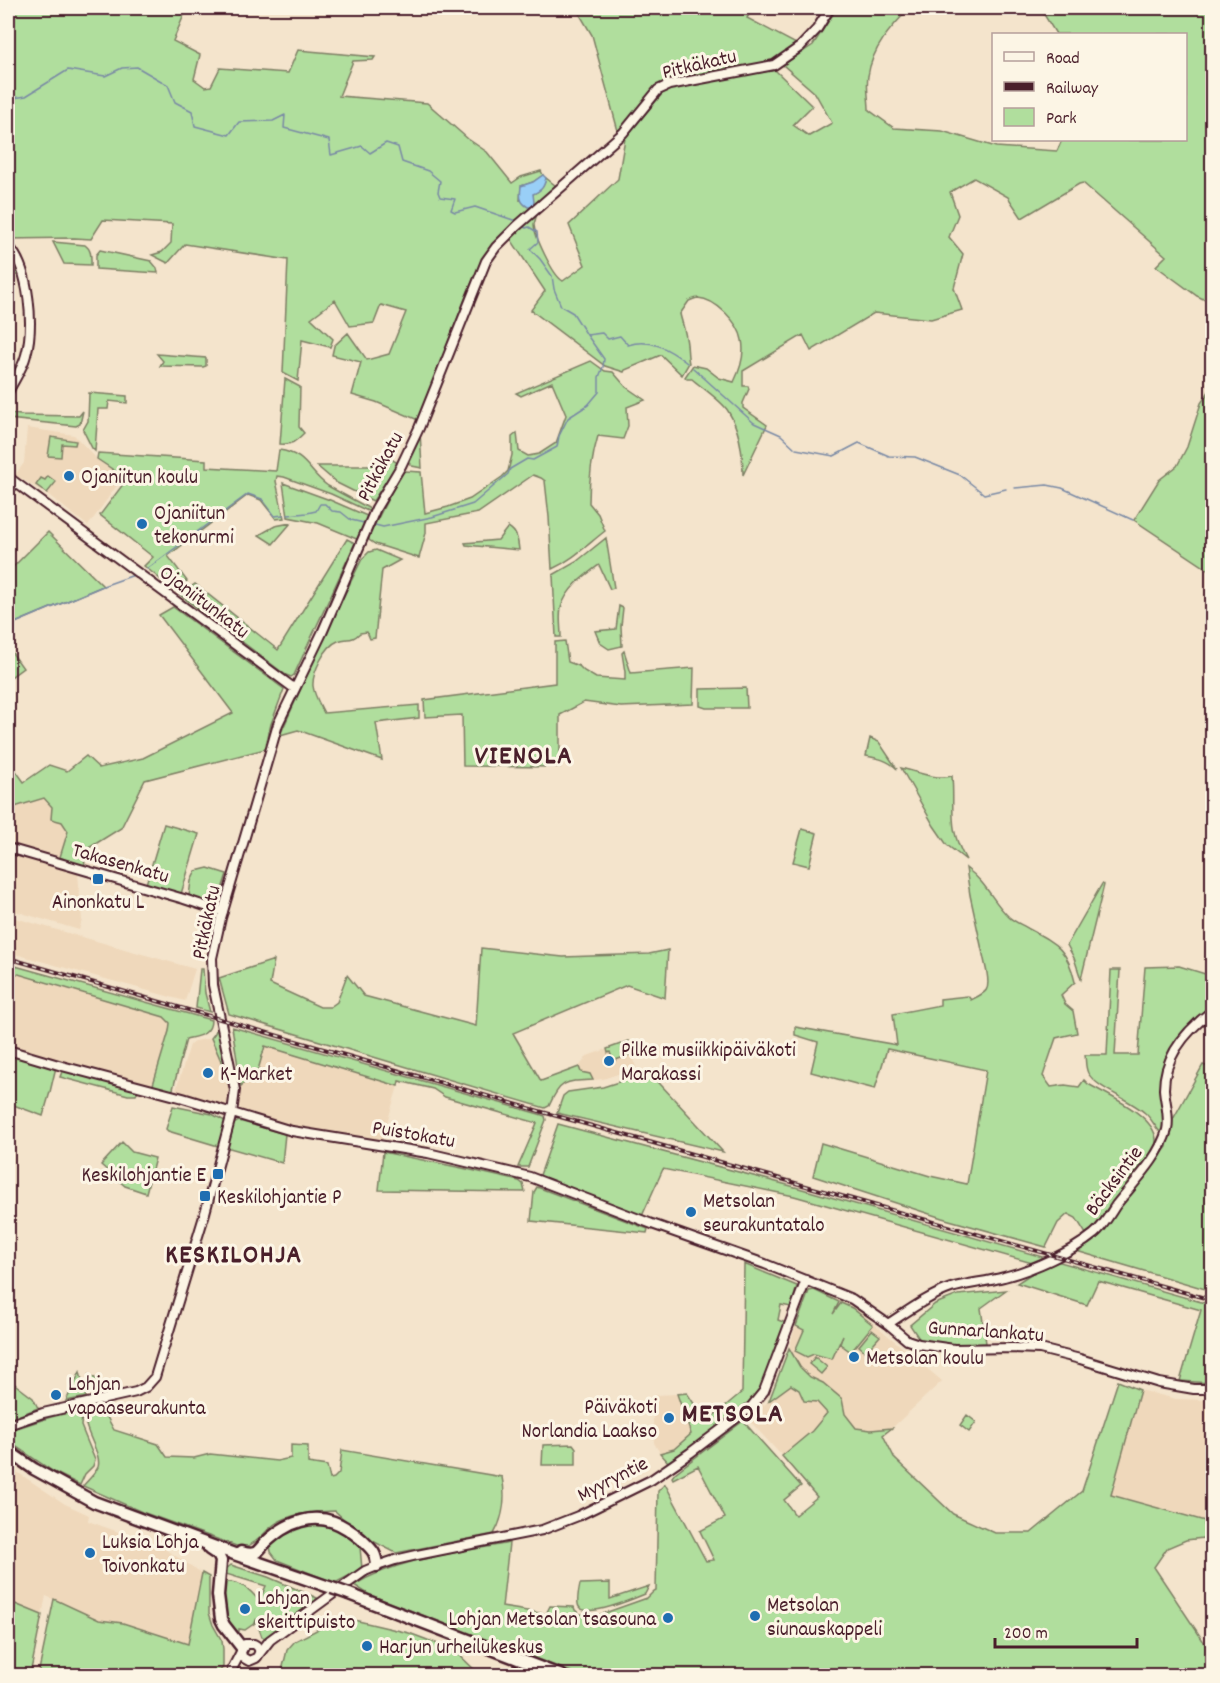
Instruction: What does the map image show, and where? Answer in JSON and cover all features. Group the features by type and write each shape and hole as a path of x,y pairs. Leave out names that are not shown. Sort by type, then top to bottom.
{"highway":[{"path":"8,1446 39,1466 143,1521"},
{"path":"8,1451 81,1496 143,1521 341,1590 562,1676"},
{"path":"226,1551 256,1553 275,1533 302,1520 319,1518 337,1522 354,1533 363,1541 370,1559 377,1566"},
{"path":"185,1536 192,1543 213,1551 222,1561 219,1577 219,1611 224,1625 246,1647"},
{"path":"269,1540 266,1555 270,1561 288,1572"},
{"path":"219,1577 231,1561 260,1563"}],"street":[{"name":"Pitkäkatu","path":"8,1425 49,1412 136,1392 146,1388 159,1368 232,1113 235,1090 213,985 212,958 223,912 272,744 294,689 322,633 376,508 415,437 486,261 517,226 623,133 658,90 669,84 774,65 800,47 817,29 830,8"},
{"path":"8,392 26,356 29,312 24,275 16,254 9,247"},
{"name":"Ojaniitunkatu","path":"8,477 294,689"},
{"name":"Takasenkatu","path":"8,848 223,912"},
{"name":"Bäcksintie","path":"888,1324 923,1301 943,1292 966,1284 1006,1277 1040,1265 1095,1233 1162,1143 1168,1117 1164,1091 1168,1063 1181,1039 1212,1011"},
{"name":"Puistokatu","path":"8,1050 292,1131 428,1153 523,1174 806,1280"},
{"name":"Gunnarlankatu","path":"806,1280 852,1299 907,1340 928,1346 954,1349 1040,1349 1165,1384 1194,1389 1212,1389"},
{"name":"Myyryntie","path":"270,1640 365,1571 394,1560 542,1530 578,1516 666,1471 757,1401 764,1391 806,1280"},
{"path":"225,1676 246,1647 270,1640"},
{"path":"232,1669 247,1660 254,1660 270,1640"},
{"path":"246,1647 259,1649 259,1654"},
{"path":"246,1647 242,1657 247,1660"}],"shaded area":[{"name":"Ojaniitun koulu","path":"27,428 74,435 97,459 123,477 88,526 50,496 15,475 24,463"},
{"path":"44,798 68,831 58,861 8,845 8,809"},
{"path":"8,853 78,874 82,920 79,930 8,909"},
{"path":"8,916 195,969 185,1001 8,952"},
{"path":"8,971 164,1017 170,1023 169,1031 152,1088 8,1046"},
{"path":"211,1038 228,1071 230,1101 225,1106 175,1093 190,1045 195,1041"},
{"name":"Pilke musiikkipäiväkoti Marakassi","path":"630,1041 636,1068 593,1080 590,1074 581,1072 579,1067 587,1056"},
{"path":"265,1046 398,1086 382,1140 311,1131 251,1115 241,1110 239,1107 241,1086 258,1070"},
{"name":"Metsolan koulu","path":"808,1289 853,1306 942,1381 892,1428 871,1430 856,1428 845,1414 842,1399 823,1383 810,1377 800,1367 789,1348"},
{"path":"790,1385 817,1402 827,1413 812,1431 782,1456 747,1418"},
{"path":"1140,1390 1176,1399 1212,1400 1212,1528 1204,1525 1205,1521 1111,1495"},
{"name":"Päiväkoti Norlandia Laakso","path":"677,1394 691,1434 674,1449 660,1453 654,1443 652,1401 656,1395"},
{"name":"Luksia Lohja Toivonkatu","path":"8,1466 65,1504 89,1515 88,1521 163,1548 202,1573 188,1644 123,1623 99,1620 46,1596 42,1615 8,1601"}],"green space":[{"path":"8,8 187,8 173,41 200,55 194,79 205,87 211,86 220,68 288,73 298,50 375,57 373,60 353,61 339,96 427,103 468,139 487,152 512,183 521,177 541,171 543,175 521,186 520,200 533,198 533,194 542,188 546,178 556,186 492,245 481,262 418,420 376,402 352,395 361,362 332,355 334,346 348,333 367,360 389,354 406,312 381,305 374,323 350,326 335,300 311,318 333,339 330,347 302,340 298,381 283,373 288,260 185,244 168,263 152,255 162,252 171,243 172,224 103,220 91,239 8,239"},
{"path":"576,8 753,8 747,18 800,46 773,62 667,84 618,131 592,35"},
{"path":"837,8 910,8 889,30 878,47 868,76 869,110 894,128 942,131 996,147 1057,151 1062,141 1187,141 1187,33 1055,33 1040,8 1212,8 1212,303 1197,296 1156,266 1166,256 1083,183 1022,218 1008,197 974,178 950,192 958,215 949,237 963,254 954,288 962,310 931,319 874,313 811,351 803,335 743,371 743,386 748,386 749,389 743,408 767,425 743,475 740,442 728,411 692,379 685,377 693,365 706,368 719,378 734,382 741,362 742,340 736,326 726,313 705,299 697,298 689,301 680,314 686,335 689,363 682,375 661,355 624,372 605,366 531,310 545,291 510,238 537,214 534,224 537,237 549,264 559,278 563,281 585,265 569,225 618,179 625,138 662,94 672,87 775,70 812,106 793,125 809,136 832,123 815,93 783,65 813,45"},
{"path":"53,242 85,245 90,251 91,265 64,264"},
{"path":"100,250 151,261 158,273 96,269 96,255"},
{"path":"8,252 12,255 21,274 8,277"},
{"path":"157,354 206,358 206,366 160,366 163,361"},
{"path":"591,361 605,371 613,372 626,387 645,400 627,407 628,426 623,439 598,436 591,470 589,503 598,514 605,531 586,547 552,569 545,481 533,475 478,513 426,523 426,533 419,558 369,540 401,473 421,472 425,513 470,499 502,477 508,471 512,455 512,437 517,433 519,451 528,456 539,454 556,443 566,415 552,382 521,396 516,393"},
{"path":"285,379 300,387 299,427 304,433 293,442 280,444"},
{"path":"1212,387 1212,572 1134,520 1159,480 1177,466 1187,447 1201,403"},
{"path":"89,393 127,396 127,403 109,401 108,409 98,409 95,451 83,430 88,421"},
{"path":"83,411 80,424 76,426 8,419 8,413 79,416"},
{"path":"420,431 422,468 412,466 407,461"},
{"path":"51,437 76,441 75,445 62,444 61,457 48,456"},
{"path":"279,450 302,459 321,481 370,509 370,512 331,494 277,476 276,481 284,518 276,519 261,500 248,495 168,556 187,581 174,590 144,566 153,557 100,515 127,479 97,459 98,453 206,460 206,467 276,471"},
{"path":"389,458 398,463 373,501 337,483 317,466 368,466"},
{"path":"48,476 56,482 47,493 36,485 41,478 45,480"},
{"path":"283,483 367,516 359,540 318,523 288,517"},
{"path":"291,523 273,544 259,535 275,526"},
{"path":"508,527 515,534 519,550 466,545 465,543 498,540"},
{"path":"48,532 103,586 8,626 8,572"},
{"path":"606,538 614,588 610,589 599,565 582,578 563,601 560,615 561,637 556,637 553,575 576,562"},
{"path":"347,539 355,543 294,675 291,677 180,595 195,584 278,650"},
{"path":"376,550 400,560 382,570 375,638 370,639 367,632 360,633 333,644 320,660 313,686 324,713 419,705 419,718 376,723 382,760 298,730 280,735 362,559 369,552"},
{"path":"619,606 623,608 622,646 609,649 600,643 595,631 616,629"},
{"path":"173,607 284,689 271,724 265,749 145,780 121,828 84,851 85,869 60,857 68,831 62,822 51,819 52,807 44,798 8,809 8,773 14,768 24,782 49,765 67,771 86,756 99,768 143,758 233,713 159,615"},
{"path":"565,641 568,662 579,666 596,678 625,680 622,653 624,651 631,673 694,668 693,704 621,707 584,702 560,715 560,767 463,766 462,715 425,717 424,700 555,683 555,642"},
{"path":"8,647 23,668 8,679"},
{"path":"746,688 747,708 700,706 700,689"},
{"path":"870,738 879,742 897,769 883,760 866,756"},
{"path":"901,768 933,776 952,776 954,828 966,860 947,845"},
{"path":"164,824 199,834 181,894 146,884"},
{"path":"802,829 817,833 809,866 793,862"},
{"path":"208,868 227,874 217,905 189,896 191,881 196,871"},
{"path":"966,868 979,880 1011,919 1054,944 1069,962 1075,982 1061,995 1065,1004 1073,1011 1077,1033 1056,1038 1043,1076 1051,1087 1065,1085 1079,1087 1084,1080 1139,1114 1154,1131 1156,1140 1155,1150 1098,1225 1086,1234 1076,1218 1068,1214 1058,1223 1046,1247 942,1218 813,1176 821,1143 930,1176 967,1184 986,1070 887,1049 875,1089 811,1072 818,1042 795,1035 795,1027 897,1045 893,1014 940,1005 940,999 968,996 971,1000 984,993 988,984 987,973"},
{"path":"1102,884 1104,885 1081,979 1067,945"},
{"path":"481,948 563,957 649,954 668,950 665,998 627,985 513,1033 541,1081 579,1067 581,1072 590,1074 593,1080 565,1084 545,1108 229,1014 219,978 274,960 270,984 320,1007 330,1007 337,1002 347,975 364,996 476,1026"},
{"path":"8,964 211,1020 209,1029 203,1034 186,1039 173,1089 170,1092 152,1088 169,1031 170,1023 164,1017 8,971"},
{"path":"1179,966 1212,976 1212,1010 1178,1039 1163,1067 1160,1087 1165,1112 1162,1134 1139,1108 1092,1079 1087,1071 1085,1055 1107,1055 1111,970 1120,970 1115,1055 1138,1055 1145,967"},
{"path":"200,969 203,969 205,993 210,1012 196,1008"},
{"path":"218,1023 228,1071 211,1038"},
{"path":"232,1027 539,1114 545,1116 546,1120 528,1167 518,1167 537,1123 445,1097 433,1089 399,1081 398,1086 265,1046 258,1070 241,1086"},
{"path":"629,1041 632,1054 613,1061 607,1049"},
{"path":"8,1053 56,1067 43,1116 8,1103"},
{"path":"1203,1065 1212,1068 1212,1291 1073,1250 1093,1240 1167,1147 1171,1123"},
{"path":"63,1069 138,1090 136,1095 128,1095 60,1077"},
{"path":"649,1072 723,1152 557,1113 563,1096 568,1092 603,1087"},
{"path":"173,1106 212,1114 225,1121 218,1146 168,1131 166,1129"},
{"path":"239,1121 285,1134 282,1163 226,1147 233,1124"},
{"path":"558,1124 795,1187 1212,1305 1212,1383 1180,1381 1201,1310 1098,1281 1087,1305 1017,1283 1043,1266 794,1196 663,1169 642,1216 539,1178"},
{"path":"122,1142 132,1152 155,1158 146,1193 125,1186 101,1165"},
{"path":"383,1152 519,1181 523,1184 525,1192 379,1190"},
{"path":"537,1187 648,1229 647,1233 531,1221 534,1192"},
{"path":"744,1264 797,1286 791,1307 781,1305 778,1320 786,1323 761,1390 744,1410 668,1462 660,1453 674,1449 691,1434 677,1394 687,1393 706,1422 742,1392"},
{"path":"814,1290 839,1302 833,1314 841,1303 852,1308 873,1325 851,1352 840,1344 843,1335 832,1359 814,1354 807,1357 795,1351 804,1330 796,1326 809,1291"},
{"path":"1006,1290 981,1308 986,1343 949,1346 920,1340 910,1325 935,1304 958,1295"},
{"path":"872,1330 880,1336 866,1352 859,1346"},
{"path":"789,1348 800,1367 810,1377 823,1383 842,1399 845,1414 856,1428 871,1430 892,1428 883,1435 895,1459 953,1514 995,1533 1031,1533 1082,1491 1118,1381 1140,1390 1111,1495 1205,1521 1204,1525 1212,1528 1212,1537 1186,1540 1167,1548 1154,1567 1212,1654 1212,1675 579,1675 368,1594 354,1585 409,1562 509,1543 502,1607 546,1614 550,1606 574,1607 580,1614 599,1615 647,1598 656,1590 658,1491 665,1484 706,1561 714,1560 700,1531 725,1518 698,1466 673,1479 672,1477 743,1421 801,1486 784,1500 795,1515 817,1497 782,1456 812,1431 827,1413 817,1402 804,1401 799,1390 791,1385 769,1401"},
{"path":"815,1357 827,1367 821,1374 809,1364"},
{"path":"80,1372 86,1397 66,1401"},
{"path":"89,1375 117,1390 94,1395"},
{"path":"8,1379 33,1398 38,1408 8,1420"},
{"path":"93,1407 82,1416 81,1426 95,1460 80,1485 54,1472 8,1441 8,1431"},
{"path":"97,1411 107,1417 114,1430 158,1444 167,1457 194,1458 210,1454 277,1461 291,1458 291,1445 308,1446 308,1463 327,1466 330,1479 339,1473 342,1450 502,1477 504,1499 502,1514 494,1534 396,1553 361,1535 335,1511 307,1513 280,1521 254,1543 242,1548 142,1512 83,1486 93,1475 99,1462 85,1420"},
{"path":"967,1415 976,1422 969,1432 960,1425"},
{"path":"573,1444 576,1448 576,1465 542,1465 543,1445"},
{"path":"315,1521 337,1524 350,1534 360,1547 362,1569 335,1583 277,1560 271,1552 270,1545 282,1532"},
{"path":"231,1565 268,1577 317,1598 315,1602 268,1638 262,1637 256,1620 245,1630 239,1629 239,1635 233,1631 226,1620 223,1586 226,1582 240,1585 249,1590 259,1601 266,1586 226,1574 225,1570"},
{"path":"202,1573 209,1577 209,1613 222,1641 223,1667 217,1675 38,1675 54,1599 99,1620 123,1623 188,1644"},
{"path":"610,1583 610,1599 649,1586 645,1594 612,1606 593,1610 580,1608 578,1600 580,1584"},
{"path":"8,1601 42,1615 30,1675 24,1675 8,1663"},
{"name":"Harjun urheilukeskus","path":"338,1619 354,1620 409,1633 454,1650 480,1675 281,1675 287,1650 295,1641"}],"water":[{"path":"543,175 546,178 543,186 541,190 533,194 534,202 532,207 528,207 521,198 521,186"}],"waterway":[{"path":"8,99 26,96 68,70 105,76 122,68 137,67 168,85 175,102 192,111 195,126 229,135 239,122 273,121 285,115 284,128 329,140 331,155 362,146 370,153 386,143 398,147 402,162 428,171 440,181 438,192 440,197 455,199 451,210 455,212 475,207 516,221"},
{"path":"524,227 537,232 538,242 530,249 552,276 554,289 561,306 573,313 587,335 602,333 608,339 620,336 628,345 652,344 666,349 687,363"},
{"path":"375,525 383,527 432,517 473,504 508,474 510,469 527,459 533,460 557,447 559,436 568,418 588,405 599,392 599,377 604,359 587,335"},
{"path":"693,368 754,423 781,435 796,449 834,456 859,443 889,456 915,457 960,475 984,494 1006,489"},
{"path":"1015,488 1047,485 1062,488 1133,520"},
{"path":"147,569 248,494 262,499 275,516 283,515"},
{"path":"288,515 316,511 320,504 325,504 332,511 341,512 351,520 364,523"},
{"path":"8,626 134,575"}],"railway":[{"path":"8,958 546,1113 1212,1300"}],"place":[{"name":"Ojaniitun koulu","path":"69,476"},
{"name":"Ojaniitun tekonurmi","path":"142,524"},
{"name":"Ainonkatu L","path":"98,879"},
{"name":"Pilke musiikkipäiväkoti Marakassi","path":"609,1061"},
{"name":"K-Market","path":"208,1073"},
{"name":"Keskilohjantie E","path":"218,1174"},
{"name":"Keskilohjantie P","path":"205,1196"},
{"name":"Metsolan seurakuntatalo","path":"691,1212"},
{"name":"Metsolan koulu","path":"854,1357"},
{"name":"Lohjan vapaaseurakunta","path":"56,1395"},
{"name":"Päiväkoti Norlandia Laakso","path":"669,1418"},
{"name":"Luksia Lohja Toivonkatu","path":"90,1553"},
{"name":"Lohjan skeittipuisto","path":"245,1609"},
{"name":"Metsolan siunauskappeli","path":"755,1616"},
{"name":"Lohjan Metsolan tsasouna","path":"668,1618"},
{"name":"Harjun urheilukeskus","path":"367,1646"}],"district":[{"name":"VIENOLA","path":"524,754"},
{"name":"KESKILOHJA","path":"234,1253"},
{"name":"METSOLA","path":"733,1412"}]}
